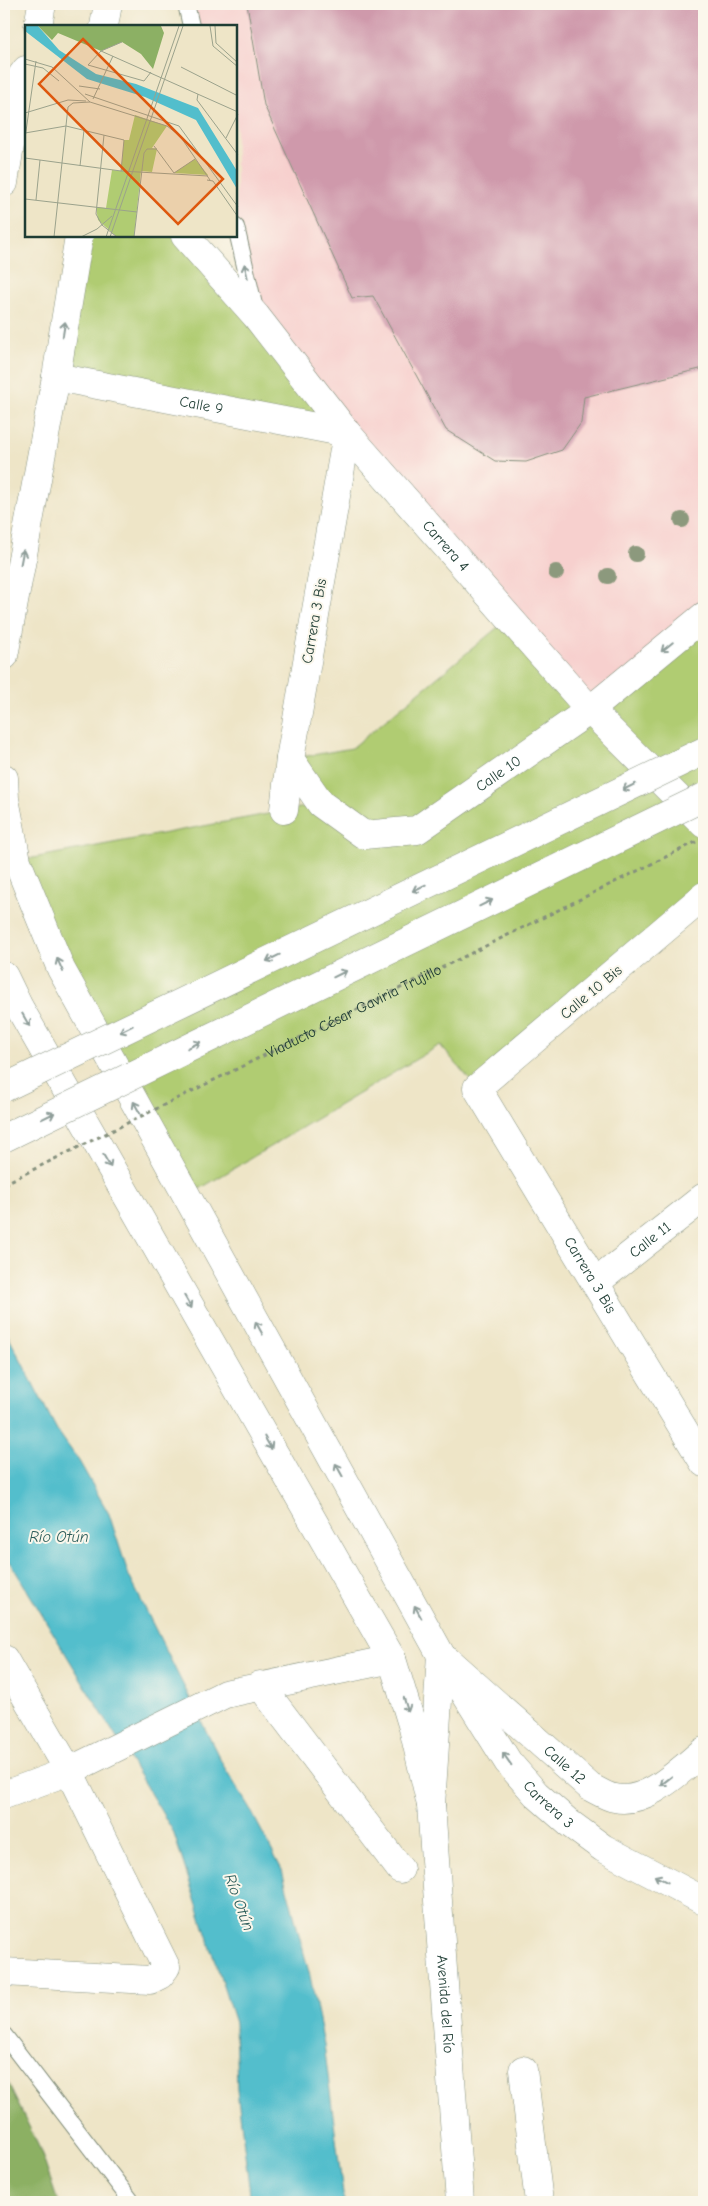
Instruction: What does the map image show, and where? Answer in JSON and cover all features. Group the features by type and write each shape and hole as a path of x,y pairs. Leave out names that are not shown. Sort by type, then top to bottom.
{"main road":[{"path":"38,25 42,4"},
{"path":"104,25 108,4"},
{"path":"4,183 20,127 13,98 19,79 25,71"},
{"path":"4,656 56,377 79,238"},
{"name":"Carrera 4","path":"193,242 256,316 347,433 590,710 704,824"},
{"name":"Calle 9","path":"56,377 347,433"},
{"name":"Carrera 3 Bis","path":"284,810 290,759 347,433"},
{"name":"Calle 10","path":"290,759 321,804 364,835 417,830 590,710 704,616"},
{"path":"4,1088 704,751"},
{"name":"Carrera 3","path":"4,778 5,800 17,861 61,969 442,1655 508,1762 536,1794 603,1848 704,1901"},
{"path":"4,1138 704,797"},
{"name":"Calle 10 Bis","path":"477,1088 704,896"},
{"path":"4,976 19,1007 392,1659 413,1728 431,1805"},
{"name":"Carrera 3 Bis","path":"477,1088 704,1463"},
{"name":"Calle 11","path":"595,1283 704,1197"},
{"path":"431,1805 442,1655"},
{"name":"Calle 12","path":"442,1655 590,1787 616,1799 638,1797 656,1789 704,1751"},
{"path":"4,1659 69,1771 166,1967 160,1975 150,1980 4,1972"},
{"path":"4,1795 69,1771 225,1694 260,1685 392,1659"},
{"path":"260,1685 400,1869"},
{"name":"Avenida del Río","path":"431,1805 460,2202"},
{"path":"523,2070 539,2202"}],"lane":[{"path":"186,4 191,25"},
{"path":"238,236 256,316"},
{"path":"4,2035 132,2202"}],"path":[{"name":"Viaducto César Gaviria Trujillo","path":"4,1184 704,838"}],"shaded area":[{"path":"186,4 704,4 704,616 590,710 256,316 238,236 238,25 191,25"}],"green space":[{"path":"79,238 187,238 347,433 56,377"},
{"path":"704,616 704,896 477,1088 440,1045 186,1197 17,861 321,804 290,759 352,748 509,618 590,710"},
{"path":"4,2075 40,2149 58,2202 4,2202"}],"water":[{"name":"Río Otún","path":"4,1328 57,1430 79,1461 109,1514 129,1576 223,1765 249,1807 282,1870 310,1976 324,2044 344,2202 251,2202 237,2090 235,2023 173,1831 4,1552"}],"building":[{"path":"247,4 704,4 704,368 584,397 581,423 562,450 526,462 495,461 446,430 373,296 352,298 264,105"}]}
